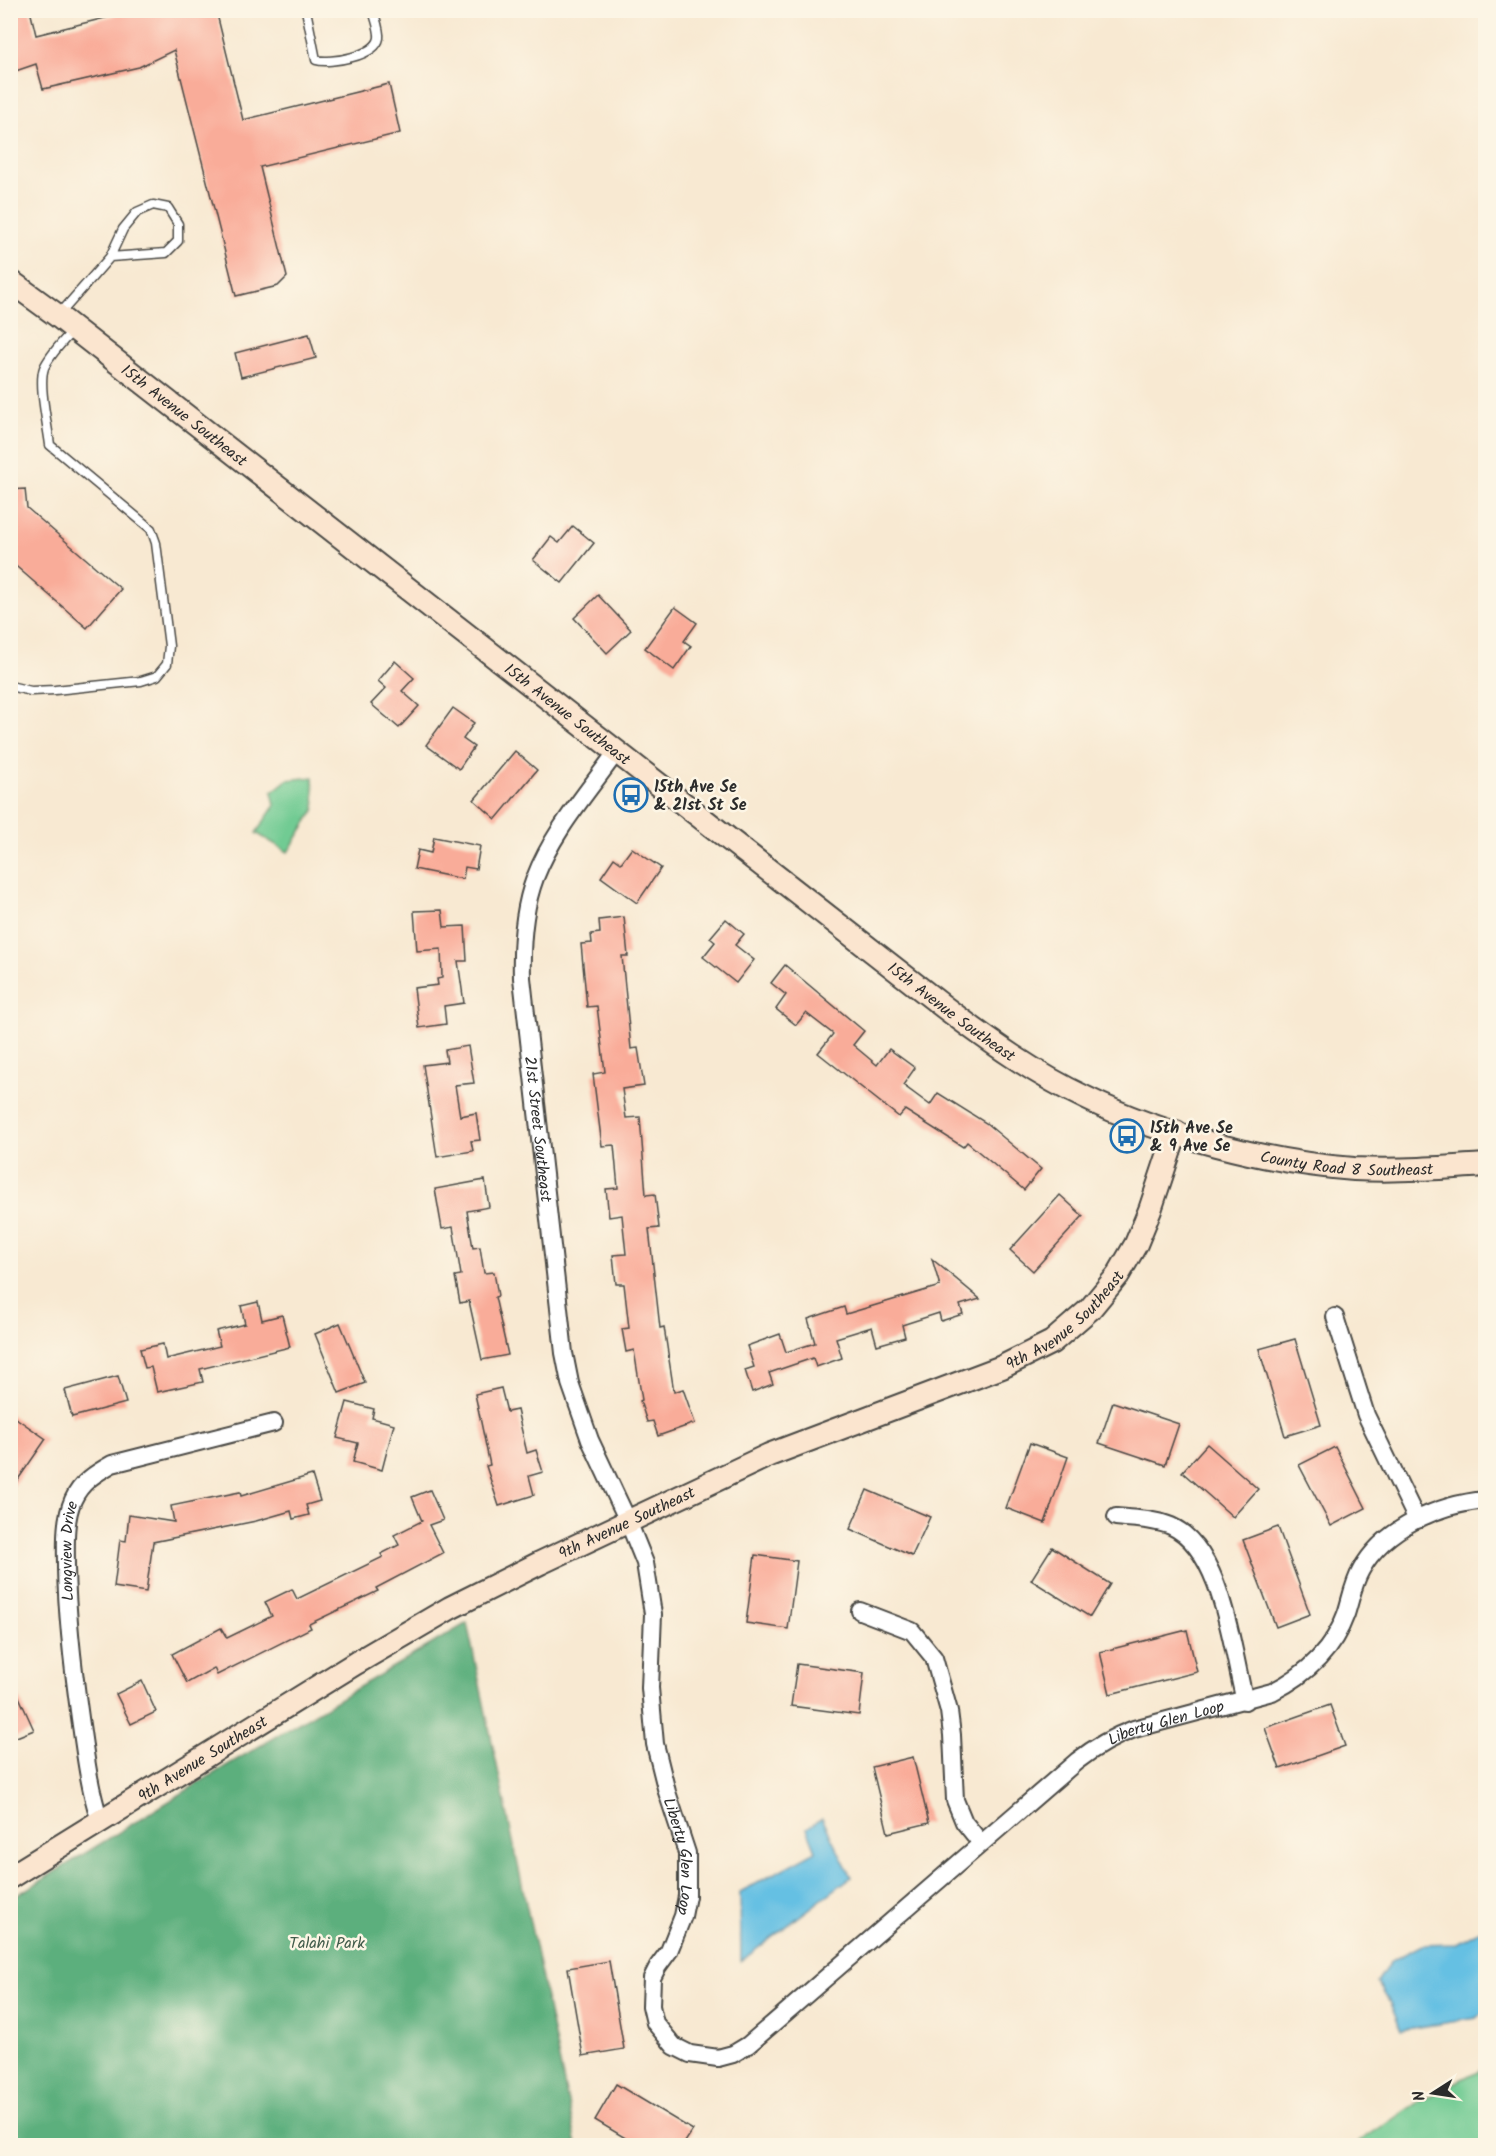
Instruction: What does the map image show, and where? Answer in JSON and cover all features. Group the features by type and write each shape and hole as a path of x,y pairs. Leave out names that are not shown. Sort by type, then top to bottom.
{"main road":[{"name":"15th Avenue Southeast","path":"10,281 66,322 993,1044 1050,1080 1086,1099 1124,1115 1176,1132"},
{"name":"County Road 8 Southeast","path":"1176,1132 1235,1149 1296,1162 1353,1169 1423,1170 1485,1165"},
{"name":"9th Avenue Southeast","path":"10,1877 356,1663 450,1608 770,1455 1002,1367 1052,1342 1090,1310 1118,1275 1136,1244 1150,1210 1176,1132"}],"street":[{"name":"21st Street Southeast","path":"617,751 561,828 545,855 534,881 521,945 523,990 564,1353 579,1413 628,1521"},
{"path":"1335,1317 1358,1397 1417,1520"},
{"name":"Longview Drive","path":"100,1821 91,1791 68,1629 66,1547 72,1501 82,1485 96,1473 112,1464 274,1423"},
{"name":"Liberty Glen Loop","path":"628,1521 645,1563 650,1591 653,1624 650,1688 656,1744 667,1792 687,1853 687,1896 683,1916 669,1951 652,1978 651,2006 655,2023 674,2046 690,2054 718,2058 733,2054 748,2045 1092,1749 1112,1737 1134,1729 1245,1701 1290,1684 1309,1670 1324,1653 1346,1615 1352,1589 1372,1553 1392,1535 1417,1520 1451,1507 1485,1500"},
{"name":"Liberty Glen Loop","path":"1116,1517 1169,1525 1183,1532 1195,1545 1218,1590 1225,1611 1245,1701"},
{"path":"860,1611 912,1631 934,1658 949,1711 955,1800 964,1822 981,1843"}],"lane":[{"path":"306,10 316,60 325,62 368,52 375,46 379,37 374,10"},
{"path":"10,686 31,691 141,681 157,676 167,664 168,635 156,543 151,529 50,445 43,371 66,322 110,257 123,228 137,212 153,205 168,208 178,224 178,241 166,254 110,257"}],"green space":[{"path":"313,777 315,809 288,852 256,833 275,805 272,792 287,780"},
{"name":"Talahi Park","path":"467,1623 577,2145 11,2145 11,1899 226,1766"},
{"path":"1485,2067 1485,2145 1354,2145 1420,2101"}],"water":[{"path":"822,1818 851,1877 741,1961 740,1892 816,1851 807,1828"},
{"path":"1485,1927 1485,2011 1477,2018 1401,2030 1390,2003 1377,1982 1391,1961 1422,1945 1455,1944"}],"building":[{"path":"10,10 30,10 36,35 137,10 216,10 243,120 389,84 400,133 260,167 287,277 278,286 236,296 174,50 139,67 43,89 36,64 10,73"},
{"path":"309,334 316,358 241,377 235,353"},
{"path":"25,489 27,508 121,589 87,628 10,561 10,490"},
{"path":"573,526 594,543 562,583 533,560 551,537 559,543"},
{"path":"598,595 631,630 607,653 574,618"},
{"path":"675,607 697,623 684,641 691,646 674,670 645,648"},
{"path":"395,661 414,678 402,691 419,706 399,728 371,704 386,688 378,681"},
{"path":"453,708 474,723 463,739 474,747 459,769 426,745"},
{"path":"515,751 537,770 496,819 474,800"},
{"path":"434,837 480,846 476,869 465,867 463,879 414,869 418,850 431,853"},
{"path":"632,848 661,868 637,903 601,877 614,858 621,863"},
{"path":"442,910 444,927 465,926 467,961 458,961 464,1003 444,1006 446,1024 419,1028 414,988 438,985 437,979 442,978 441,949 417,951 414,911"},
{"path":"624,917 628,956 622,956 631,1049 638,1048 644,1086 622,1089 626,1118 640,1117 646,1195 655,1194 659,1228 649,1229 660,1328 664,1327 674,1392 683,1389 695,1423 658,1436 653,1421 647,1422 640,1401 642,1400 634,1350 626,1352 622,1329 629,1328 624,1284 616,1284 613,1255 626,1254 622,1215 609,1217 606,1189 618,1188 614,1145 602,1146 593,1074 605,1072 597,1006 587,1007 581,944 592,943 591,934 600,933 599,920"},
{"path":"726,919 744,934 735,945 754,960 736,983 703,957 715,942 710,938"},
{"path":"785,965 864,1031 853,1045 877,1065 889,1049 915,1068 903,1085 930,1105 938,1093 986,1123 1041,1169 1024,1190 967,1142 963,1147 905,1110 899,1117 818,1053 833,1034 806,1013 796,1025 776,1009 786,995 771,983"},
{"path":"468,1046 474,1083 455,1085 460,1116 476,1113 480,1140 471,1141 473,1151 437,1157 423,1065 447,1062 445,1050"},
{"path":"485,1180 489,1207 467,1211 473,1248 480,1247 484,1273 494,1272 498,1296 495,1297 508,1355 482,1360 469,1301 460,1303 455,1276 461,1275 453,1227 442,1229 435,1189"},
{"path":"1060,1195 1083,1216 1033,1271 1010,1250"},
{"path":"932,1259 980,1299 960,1305 963,1314 941,1321 939,1313 902,1325 905,1337 877,1345 872,1327 836,1338 842,1358 816,1367 813,1358 769,1373 773,1384 752,1392 745,1370 754,1367 747,1346 780,1334 786,1352 815,1343 808,1319 844,1307 846,1314 940,1286"},
{"path":"258,1302 262,1320 282,1315 290,1347 200,1369 203,1382 157,1392 151,1367 145,1368 140,1349 163,1344 166,1359 220,1346 216,1331 245,1324 241,1306"},
{"path":"340,1323 365,1383 339,1393 315,1334"},
{"path":"1295,1339 1321,1425 1285,1436 1259,1349"},
{"path":"118,1376 126,1403 72,1417 65,1390"},
{"path":"501,1388 507,1412 517,1410 527,1453 536,1450 543,1472 529,1476 534,1495 499,1506 486,1466 490,1465 475,1394"},
{"path":"347,1402 374,1409 372,1418 394,1424 382,1470 353,1462 358,1443 337,1438"},
{"path":"1113,1402 1179,1424 1165,1465 1099,1443"},
{"path":"10,1414 46,1439 10,1491"},
{"path":"1030,1443 1068,1457 1045,1523 1006,1508"},
{"path":"1207,1444 1258,1489 1233,1517 1182,1472"},
{"path":"1335,1447 1366,1508 1331,1526 1299,1465"},
{"path":"312,1475 320,1501 306,1505 309,1515 293,1519 291,1511 256,1521 153,1542 146,1592 114,1587 120,1540 126,1541 129,1515 174,1522 171,1506 240,1492 241,1496"},
{"path":"430,1490 443,1520 429,1525 443,1553 376,1588 378,1591 309,1624 311,1628 217,1675 214,1668 187,1683 172,1654 221,1628 227,1638 272,1616 265,1602 292,1589 297,1599 383,1557 381,1554 399,1545 394,1535 422,1521 412,1497"},
{"path":"867,1490 930,1517 912,1556 850,1529"},
{"path":"1278,1527 1310,1614 1276,1627 1243,1540"},
{"path":"1052,1547 1110,1584 1090,1617 1031,1580"},
{"path":"755,1555 797,1561 788,1629 746,1623"},
{"path":"1187,1630 1197,1672 1110,1694 1100,1652"},
{"path":"797,1664 864,1673 859,1715 791,1706"},
{"path":"10,1677 34,1730 14,1738 10,1730"},
{"path":"142,1681 156,1712 131,1724 116,1694"},
{"path":"1330,1705 1345,1746 1280,1769 1265,1728"},
{"path":"913,1757 929,1823 888,1833 872,1767"},
{"path":"609,1961 624,2049 583,2056 568,1968"},
{"path":"616,2084 693,2130 683,2145 637,2145 595,2120"}],"place":[{"name":"15th Ave Se & 21st St Se","path":"631,795"},
{"name":"15th Ave Se & 9 Ave Se","path":"1127,1136"}]}
